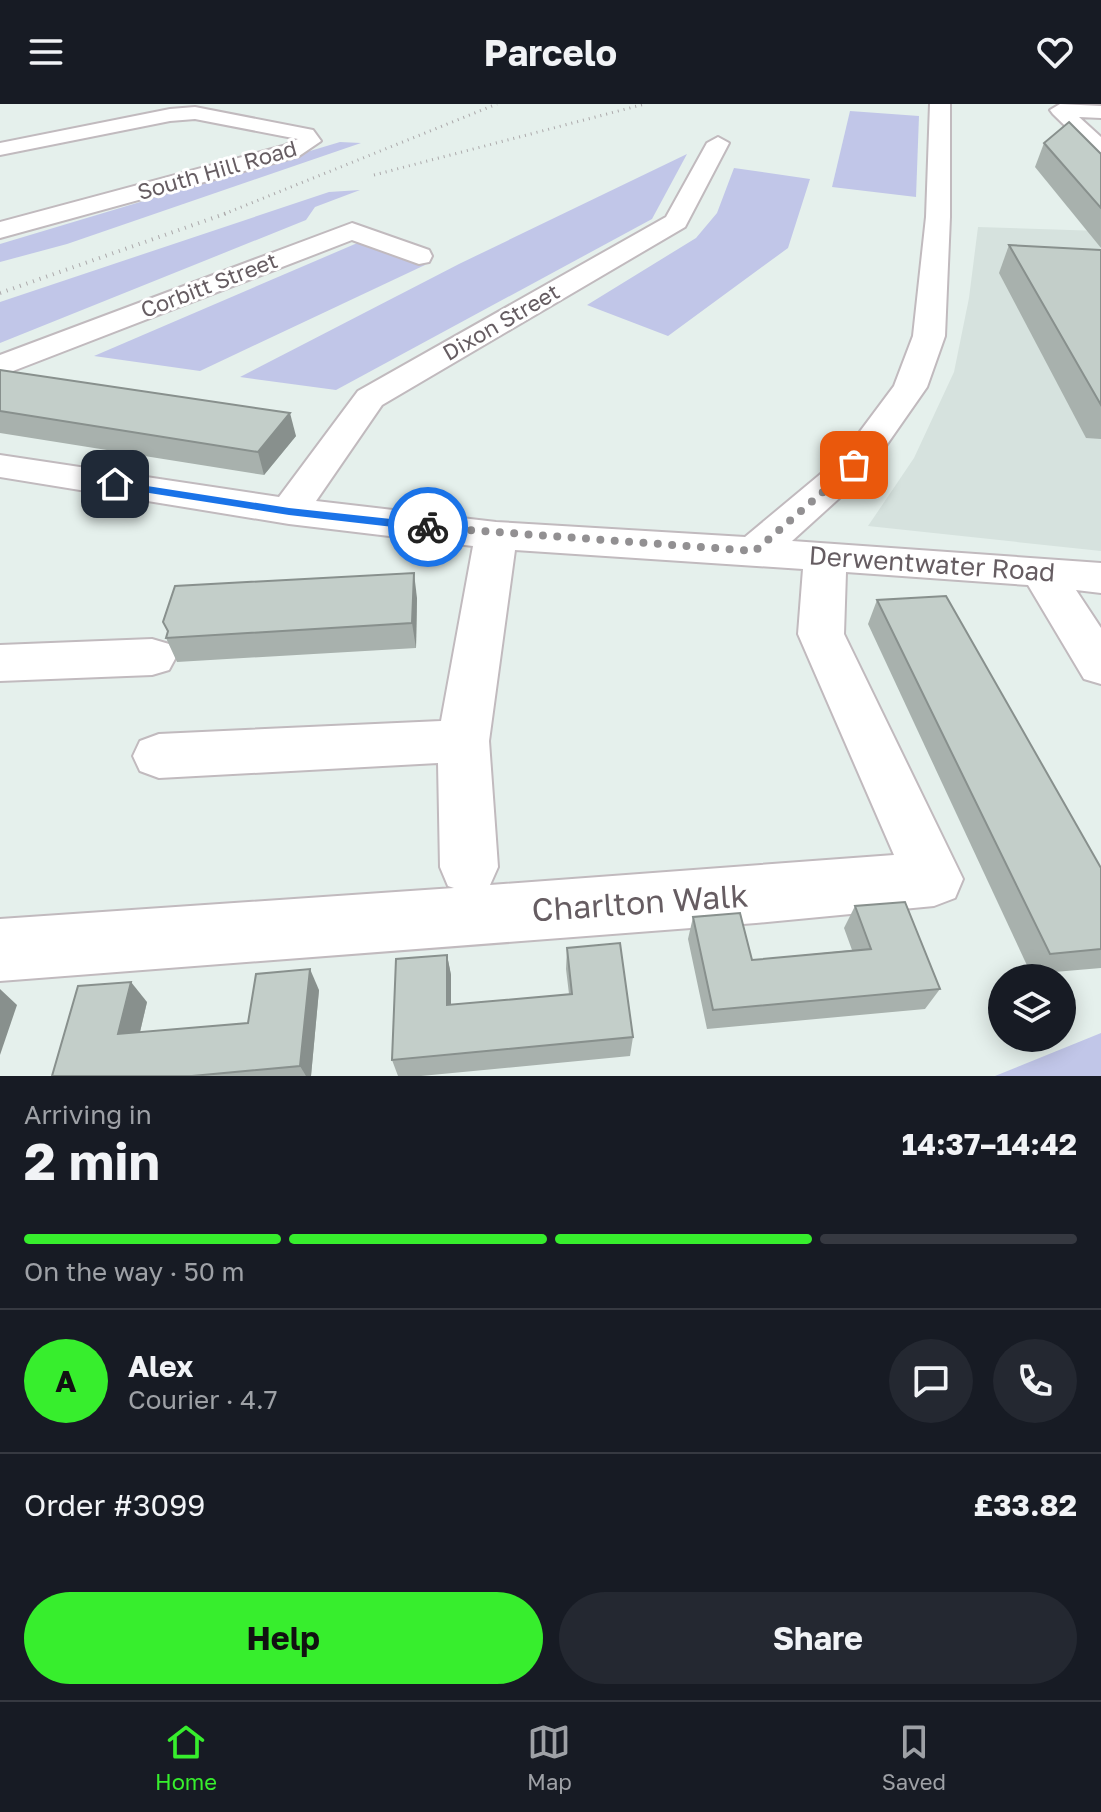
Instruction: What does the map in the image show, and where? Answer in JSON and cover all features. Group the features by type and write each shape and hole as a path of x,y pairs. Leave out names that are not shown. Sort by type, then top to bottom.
{"street":[{"path":"755,551 854,465 910,387 929,336 938,217 940,104"},
{"path":"1101,112 1060,110 1101,148"},
{"name":"South Hill Road","path":"0,149 170,115 195,113 306,134 310,141 291,151 0,230"},
{"name":"Dixon Street","path":"289,511 370,398 676,222 718,143"},
{"name":"Corbitt Street","path":"0,366 352,231 419,256"},
{"name":"Derwentwater Road","path":"0,466 289,511 496,535 1041,571 1101,578"},
{"path":"469,867 463,741 496,535"},
{"name":"Charlton Walk","path":"0,950 756,895 934,879 821,634 825,556"},
{"path":"1041,571 1101,666"},
{"path":"0,663 152,657"},
{"path":"159,756 463,741"}],"shaded area":[{"path":"850,111 919,116 916,197 832,187"},
{"path":"340,142 361,143 67,244 0,262 0,244"},
{"path":"687,154 652,219 336,390 240,377 459,264"},
{"path":"734,168 810,179 788,248 668,336 587,305 696,238 717,213"},
{"path":"360,190 315,207 306,220 0,343 0,302 329,192"},
{"path":"978,227 1101,231 1101,551 868,526 914,458 954,372 969,298"},
{"path":"362,241 425,265 200,371 94,356"},
{"path":"1101,1033 1101,1076 995,1076 1054,1052 1076,1052 1076,1043"}],"building":[{"path":"1069,122 1101,154 1101,208 1044,143"},
{"path":"1009,245 1101,250 1101,405"},
{"path":"0,370 290,413 258,452 0,411"},
{"path":"414,573 412,623 166,638 168,631 163,622 175,586"},
{"path":"946,596 1101,868 1101,949 1050,954 877,600"},
{"path":"905,902 940,989 713,1010 693,917 740,913 752,960 871,949 855,906"},
{"path":"620,943 633,1037 392,1060 396,959 447,955 447,1005 572,994 567,948"},
{"path":"310,969 300,1066 192,1076 52,1076 78,986 131,982 118,1034 248,1023 256,974"}],"railway":[{"path":"224,214 497,104"},
{"path":"374,175 645,104"},
{"path":"0,293 230,212"}],"way so far":[{"path":"428,527 496,535 755,551 854,465"}],"route":[{"path":"115,484 289,511 428,527"}]}
